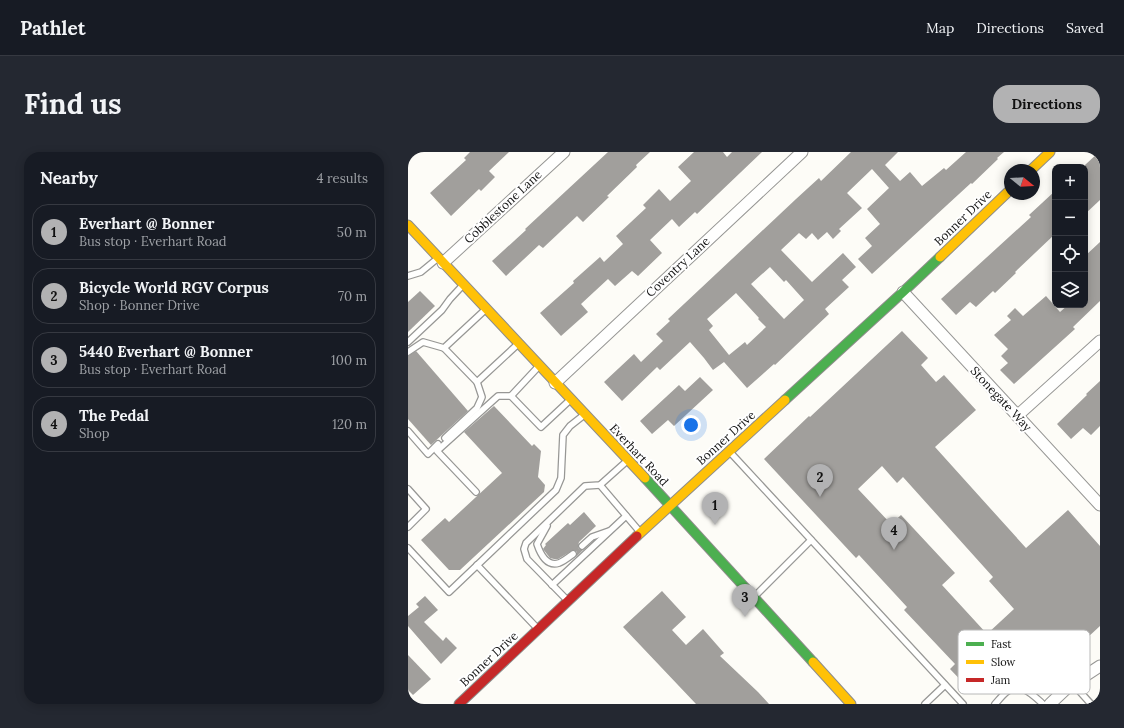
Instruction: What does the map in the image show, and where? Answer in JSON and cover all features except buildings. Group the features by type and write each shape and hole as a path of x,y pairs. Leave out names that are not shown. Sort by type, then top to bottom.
{"street":[{"name":"Cobblestone Lane","path":"440,260 564,152"},
{"name":"Coventry Lane","path":"554,383 802,152"},
{"path":"1037,164 1050,152"},
{"name":"Bonner Drive","path":"459,704 670,505 903,292 1004,196"},
{"name":"Everhart Road","path":"408,225 554,383 670,505 851,704"},
{"name":"Stonegate Way","path":"903,292 1100,505"},
{"path":"1017,416 1100,341"},
{"path":"1090,673 1100,666"},
{"path":"1050,704 1061,694"}],"lane":[{"path":"408,276 420,272 440,260"},
{"path":"408,342 442,310 463,285"},
{"path":"444,348 486,309"},
{"path":"408,352 423,342 444,348 477,382 482,397 478,408 428,454 408,432"},
{"path":"477,382 518,344"},
{"path":"511,396 539,366"},
{"path":"476,492 437,451 498,396 511,396 541,427 570,399"},
{"path":"408,548 449,592 556,490 561,478 563,435 570,426 585,414"},
{"path":"729,451 963,704"},
{"path":"568,601 527,560 524,549 526,543 585,486 600,485 628,460"},
{"path":"600,485 641,533"},
{"path":"408,489 426,509 408,528"},
{"path":"552,585 626,516"},
{"path":"550,520 537,544 539,553 548,562 555,564 560,563 573,554"},
{"path":"582,546 592,537 611,530"},
{"path":"754,598 811,540"},
{"path":"477,565 538,629"},
{"path":"925,704 945,685"},
{"path":"995,704 1005,694"},
{"path":"1031,694 1043,704"},
{"path":"1082,694 1091,704"}],"traffic: fast":[{"path":"785,400 940,257"},
{"path":"645,478 813,662"}],"traffic: slow":[{"path":"1037,164 1050,152"},
{"path":"940,257 1004,196"},
{"path":"408,225 645,478"},
{"path":"637,536 785,400"},
{"path":"813,662 851,704"}],"traffic: jam":[{"path":"459,704 637,536"}],"place":[{"name":"Bicycle World RGV Corpus","path":"820,497"},
{"name":"Everhart @ Bonner","path":"715,525"},
{"name":"The Pedal","path":"894,550"},
{"name":"5440 Everhart @ Bonner","path":"745,617"}]}
